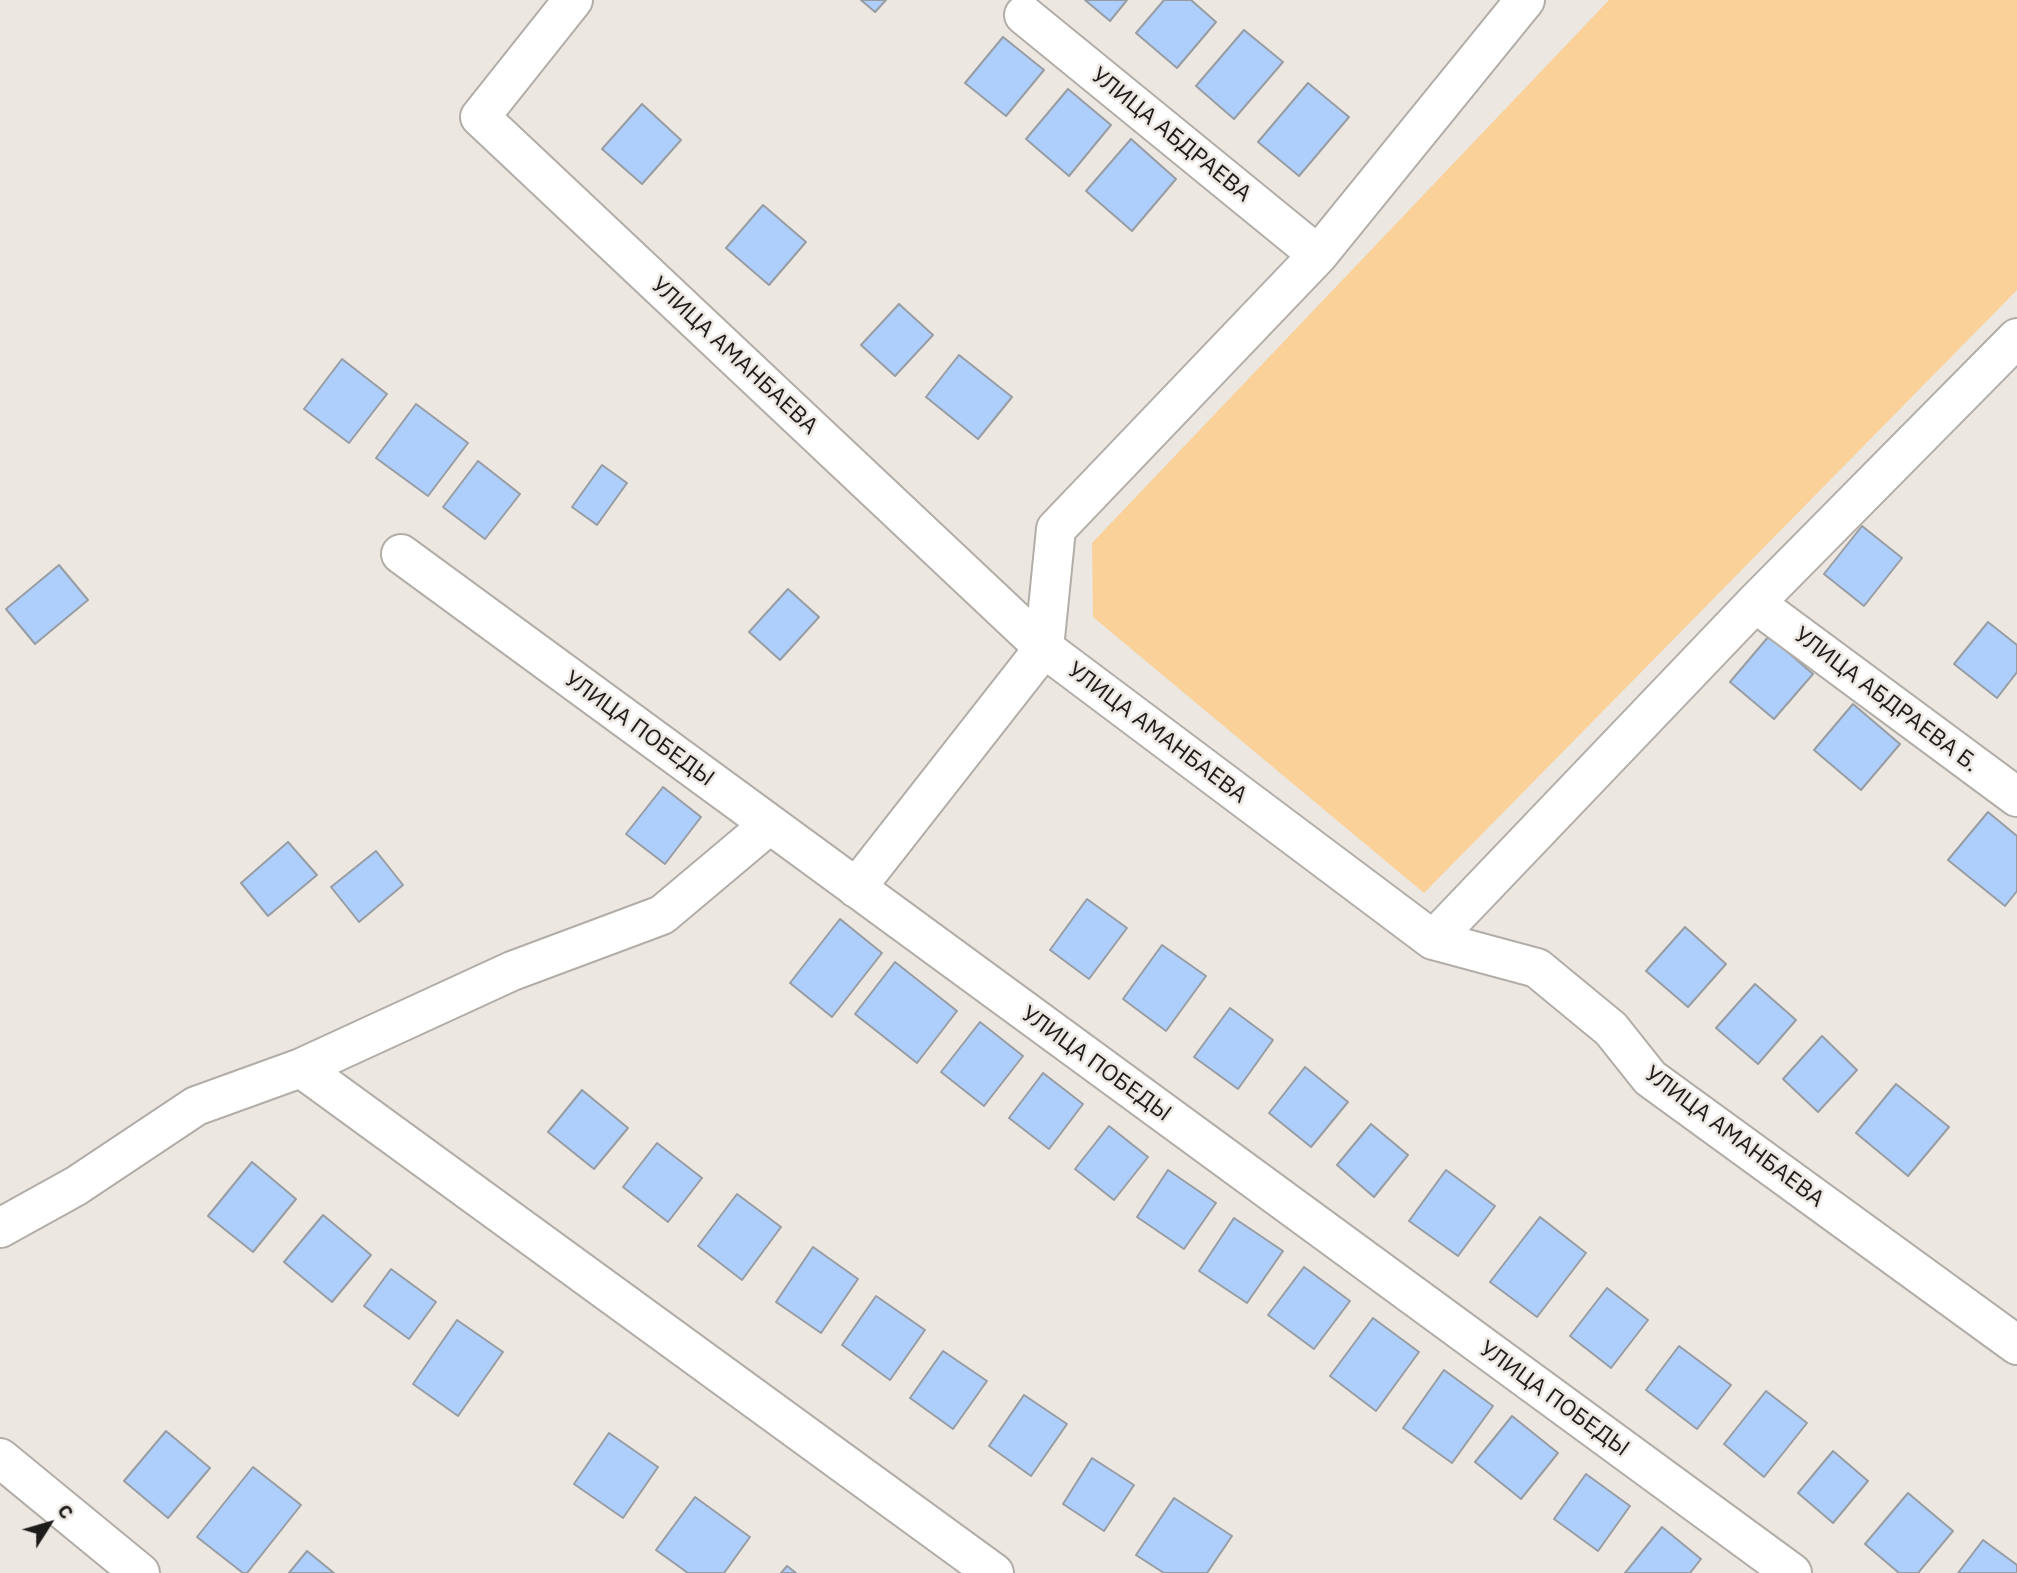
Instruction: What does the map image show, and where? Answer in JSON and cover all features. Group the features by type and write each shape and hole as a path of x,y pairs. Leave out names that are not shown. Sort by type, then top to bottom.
{"street":[{"name":"УЛИЦА АМАНБАЕВА","path":"573,0 480,117 1044,648 1433,940 1537,968 1611,1029 1650,1078 2017,1345"},
{"path":"856,888 1044,648 1056,529 1318,255 1525,0"},
{"name":"УЛИЦА АБДРАЕВА","path":"1024,15 1318,255"},
{"path":"1433,940 1755,603 2017,338"},
{"name":"УЛИЦА ПОБЕДЫ","path":"401,554 1792,1573"},
{"name":"УЛИЦА АБДРАЕВА Б.","path":"1755,603 2017,797"},
{"path":"0,1228 76,1185 196,1105 301,1068 512,971 662,915 769,825"},
{"path":"301,1068 994,1573"},
{"path":"0,1458 140,1573"}],"shaded area":[{"path":"1609,0 2017,0 2017,290 1424,893 1093,617 1092,543"}],"building":[{"path":"861,0 886,0 875,12"},
{"path":"1085,0 1127,0 1110,21"},
{"path":"1164,0 1191,0 1216,22 1177,68 1136,33"},
{"path":"1244,30 1283,62 1234,119 1196,86"},
{"path":"1003,37 1044,70 1006,116 965,83"},
{"path":"1308,83 1349,117 1299,176 1258,142"},
{"path":"1068,89 1111,125 1069,176 1026,139"},
{"path":"642,104 681,140 642,184 602,149"},
{"path":"1131,139 1176,179 1132,231 1086,191"},
{"path":"763,205 806,242 769,285 726,248"},
{"path":"899,304 933,335 895,376 861,345"},
{"path":"959,355 1012,397 978,439 926,397"},
{"path":"342,359 387,394 349,443 304,409"},
{"path":"416,404 468,443 428,496 376,458"},
{"path":"478,461 520,494 485,539 443,507"},
{"path":"602,465 627,483 597,525 572,507"},
{"path":"1862,526 1902,558 1864,606 1824,574"},
{"path":"59,565 88,600 35,644 6,609"},
{"path":"788,589 819,617 780,660 749,632"},
{"path":"1988,622 2017,645 2017,672 1997,698 1954,664"},
{"path":"1769,636 1813,674 1774,719 1730,682"},
{"path":"1853,704 1900,744 1861,790 1814,750"},
{"path":"663,787 701,817 665,864 626,834"},
{"path":"1988,812 2017,836 2017,891 2005,906 1948,860"},
{"path":"288,842 317,875 268,916 241,883"},
{"path":"376,851 403,885 359,922 331,887"},
{"path":"1087,899 1127,928 1089,979 1050,950"},
{"path":"840,919 882,953 832,1017 790,983"},
{"path":"1685,927 1726,964 1688,1007 1646,971"},
{"path":"1162,945 1206,976 1166,1031 1123,999"},
{"path":"895,962 957,1011 917,1063 855,1014"},
{"path":"1755,984 1796,1020 1758,1064 1716,1028"},
{"path":"1230,1008 1273,1040 1238,1089 1194,1057"},
{"path":"980,1022 1023,1056 984,1106 941,1072"},
{"path":"1822,1036 1857,1070 1818,1112 1783,1079"},
{"path":"1305,1067 1348,1102 1311,1147 1269,1113"},
{"path":"1043,1073 1083,1104 1049,1149 1009,1118"},
{"path":"1896,1084 1949,1127 1908,1176 1856,1133"},
{"path":"582,1090 628,1128 594,1169 548,1132"},
{"path":"1371,1124 1408,1155 1374,1197 1337,1165"},
{"path":"1109,1126 1148,1157 1114,1200 1075,1169"},
{"path":"657,1143 702,1178 668,1222 623,1187"},
{"path":"252,1162 296,1199 253,1252 208,1216"},
{"path":"1168,1170 1216,1203 1184,1249 1137,1217"},
{"path":"1446,1170 1495,1206 1458,1256 1409,1221"},
{"path":"737,1194 781,1227 742,1280 698,1246"},
{"path":"323,1215 371,1255 332,1302 284,1262"},
{"path":"1540,1217 1586,1253 1537,1317 1490,1282"},
{"path":"1234,1218 1283,1251 1247,1303 1199,1271"},
{"path":"813,1247 858,1279 821,1333 776,1302"},
{"path":"1304,1267 1350,1301 1314,1349 1268,1315"},
{"path":"391,1269 436,1302 409,1339 364,1306"},
{"path":"1607,1288 1648,1320 1611,1368 1570,1336"},
{"path":"876,1296 925,1330 890,1380 842,1345"},
{"path":"1373,1318 1419,1352 1376,1411 1330,1376"},
{"path":"457,1320 503,1352 458,1416 413,1384"},
{"path":"1679,1346 1731,1385 1697,1429 1646,1390"},
{"path":"943,1351 987,1381 953,1429 910,1398"},
{"path":"1444,1370 1493,1406 1452,1463 1403,1428"},
{"path":"1766,1391 1807,1423 1764,1477 1724,1444"},
{"path":"1024,1395 1067,1424 1031,1476 989,1446"},
{"path":"1512,1416 1558,1453 1521,1499 1475,1462"},
{"path":"166,1431 210,1468 168,1518 124,1481"},
{"path":"609,1433 658,1467 623,1518 574,1484"},
{"path":"1833,1451 1868,1481 1833,1523 1798,1493"},
{"path":"1092,1458 1134,1485 1104,1531 1063,1504"},
{"path":"253,1467 301,1505 247,1573 243,1573 197,1537"},
{"path":"1586,1474 1630,1506 1598,1551 1554,1519"},
{"path":"1908,1493 1953,1531 1918,1573 1899,1573 1865,1544"},
{"path":"695,1497 750,1537 724,1573 688,1573 656,1550"},
{"path":"1174,1498 1232,1536 1207,1573 1164,1573 1136,1555"},
{"path":"1662,1527 1701,1559 1690,1573 1625,1573"},
{"path":"1983,1540 2017,1565 2017,1573 1958,1573"},
{"path":"307,1551 334,1573 289,1573"},
{"path":"787,1566 796,1573 781,1573"}]}
